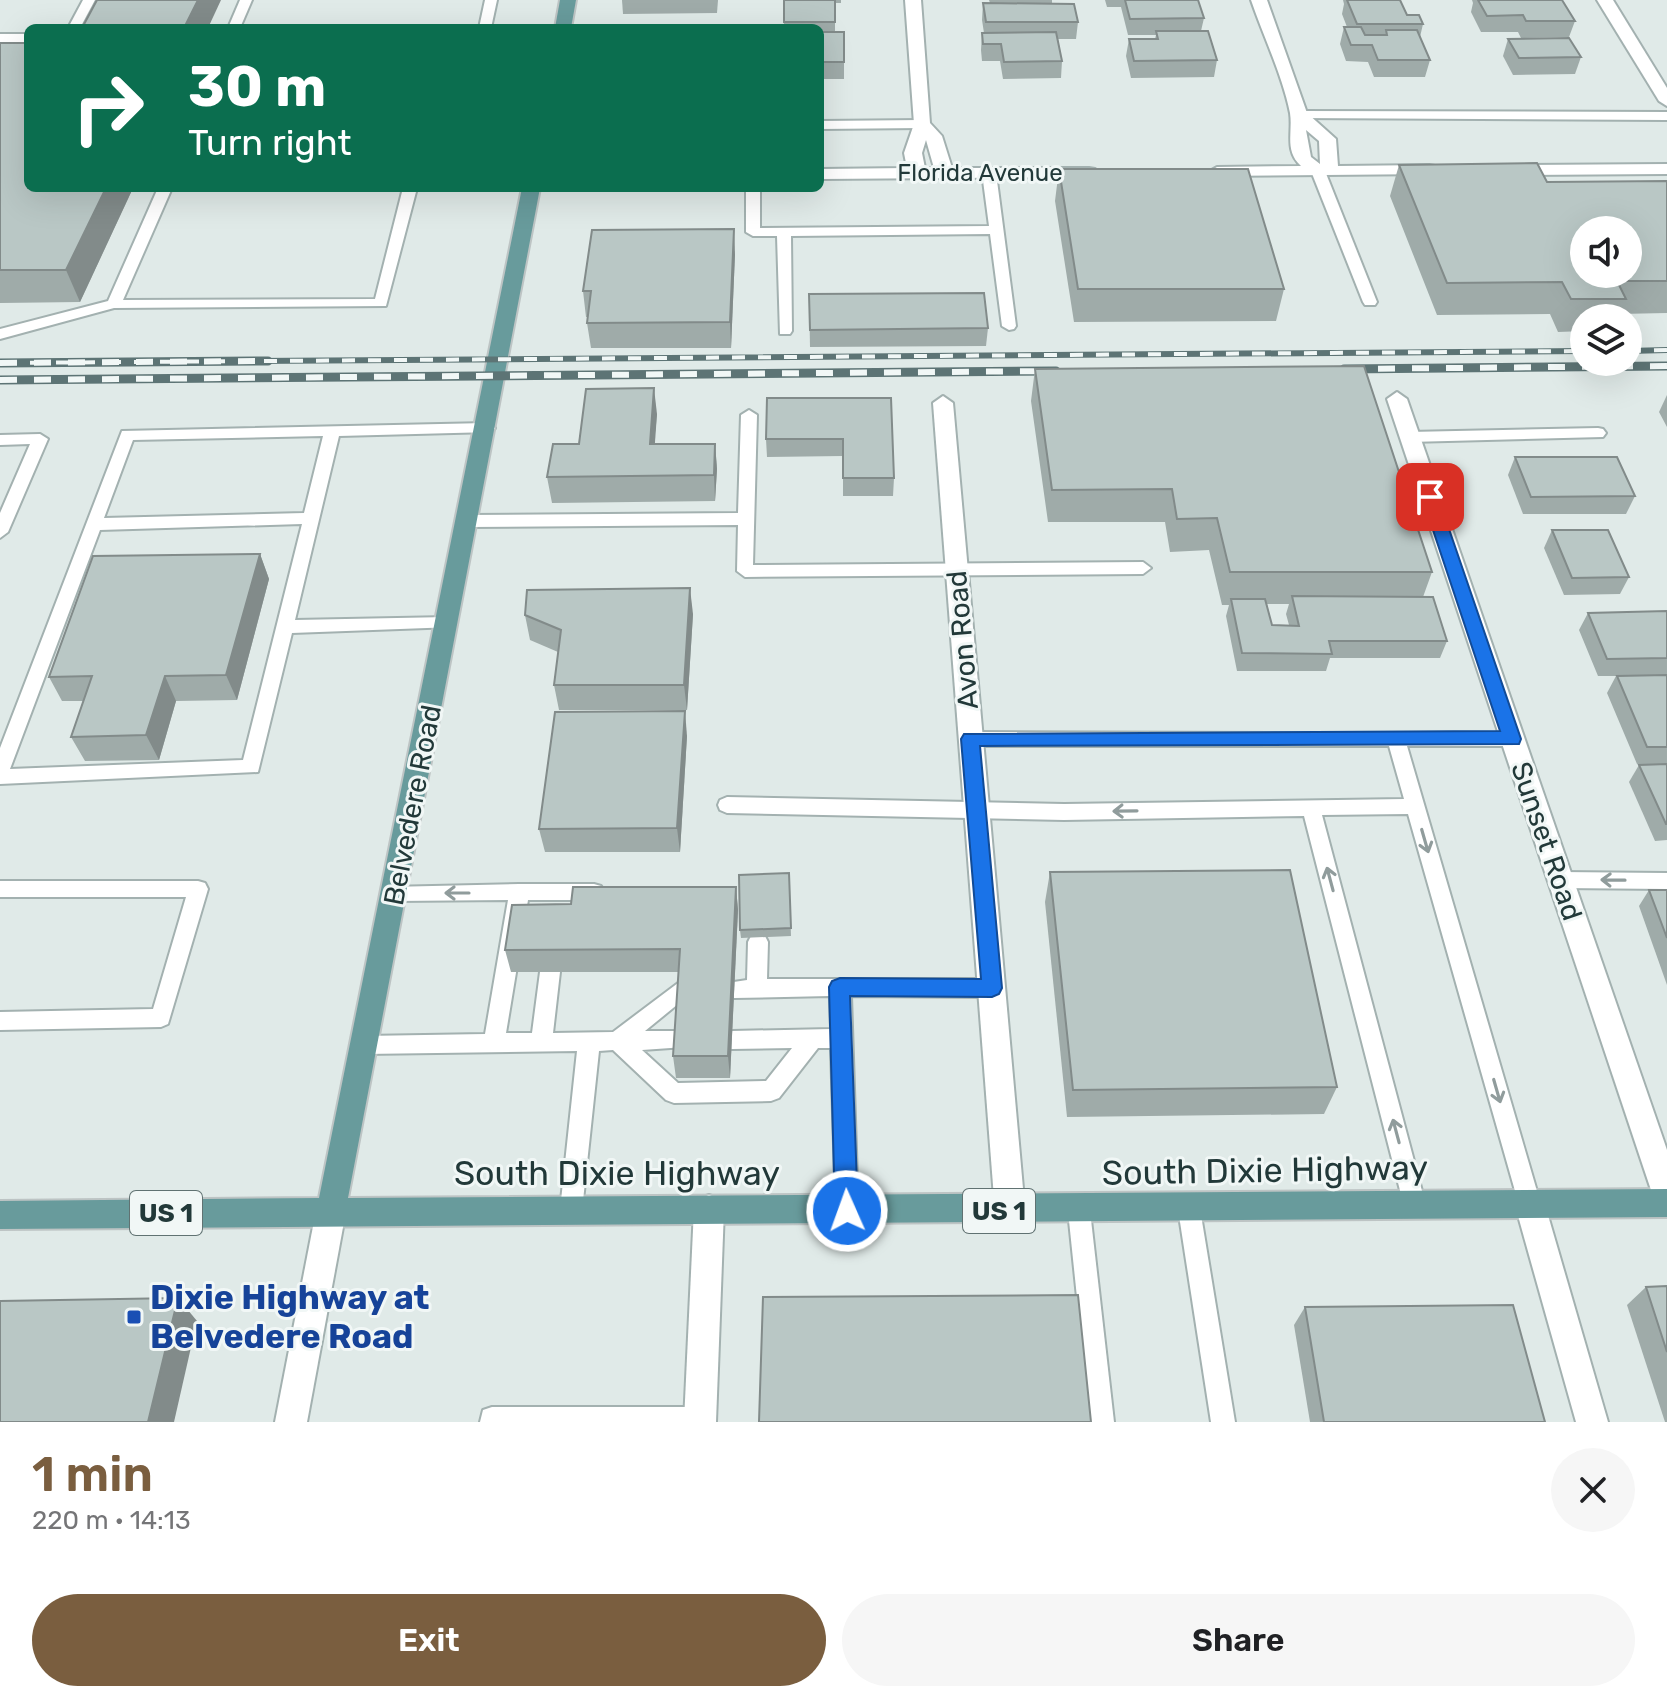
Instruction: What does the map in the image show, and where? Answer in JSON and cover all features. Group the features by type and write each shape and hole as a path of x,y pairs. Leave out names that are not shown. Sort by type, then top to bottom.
{"main road":[{"path":"564,24 568,0"},
{"name":"Belvedere Road","path":"331,1211 487,428 530,192"},
{"name":"South Dixie Highway","path":"0,1215 709,1209 1079,1211 1667,1203"}],"street":[{"path":"913,0 922,124 913,153 917,174"},
{"path":"1259,0 1299,115 1297,138 1303,159 1318,171"},
{"path":"1605,0 1667,101"},
{"path":"1299,115 1327,139 1329,166 1318,171"},
{"path":"922,124 933,136 945,174"},
{"path":"1492,170 1667,169"},
{"path":"1192,172 1445,170"},
{"name":"Florida Avenue","path":"824,174 1114,172"},
{"name":"Sunset Road","path":"1397,399 1667,1193"},
{"name":"Avon Road","path":"943,403 1010,1211"},
{"path":"1530,1205 1592,1422"},
{"path":"700,1420 709,1209"},
{"name":"Belvedere Road","path":"291,1422 331,1211"}],"lane":[{"path":"76,24 89,0"},
{"path":"236,24 246,0"},
{"path":"486,24 491,0"},
{"path":"0,38 24,38"},
{"path":"1299,115 1667,116"},
{"path":"824,125 922,124"},
{"path":"1318,171 1370,302"},
{"path":"989,173 994,230 1009,326"},
{"path":"114,304 163,192"},
{"path":"0,334 114,304 381,303 409,192"},
{"path":"753,192 753,232 994,230"},
{"path":"784,232 785,331"},
{"path":"749,415 745,571 957,572 1143,568"},
{"path":"332,431 251,767 0,774 127,435 332,431 487,428"},
{"path":"1409,437 1598,433"},
{"path":"0,440 40,439 0,532"},
{"path":"94,524 310,518"},
{"path":"468,521 746,519"},
{"path":"285,627 448,623"},
{"path":"971,739 1512,739"},
{"path":"1396,739 1530,1205"},
{"path":"727,805 977,811 1415,806"},
{"path":"1311,808 1415,1206"},
{"path":"1560,880 1667,881"},
{"path":"0,889 198,889 161,1018 0,1021"},
{"path":"494,1044 519,892"},
{"path":"557,915 560,892"},
{"path":"395,893 618,892"},
{"path":"757,989 758,942"},
{"path":"541,1042 550,972"},
{"path":"840,987 847,1211"},
{"path":"734,989 992,988"},
{"path":"617,1041 682,989"},
{"path":"617,1041 674,1093 771,1091 813,1038"},
{"path":"732,1040 841,1038"},
{"path":"364,1045 678,1040"},
{"path":"571,1210 589,1041"},
{"path":"1189,1209 1223,1422"},
{"path":"1079,1211 1102,1422"},
{"path":"492,1422 492,1419 700,1420"}],"building":[{"path":"97,0 198,0 186,24 84,24"},
{"path":"784,0 835,0 835,22 784,22"},
{"path":"1125,0 1198,0 1204,18 1130,19"},
{"path":"1347,0 1400,0 1407,15 1419,15 1423,24 1357,24"},
{"path":"1478,0 1562,0 1575,21 1526,21 1523,15 1487,16"},
{"path":"983,3 1074,4 1078,22 986,22"},
{"path":"1344,27 1361,27 1365,35 1387,35 1386,30 1417,30 1430,60 1378,60 1372,45 1351,45"},
{"path":"1156,31 1208,31 1217,60 1134,61 1129,39 1158,39"},
{"path":"824,32 844,32 844,62 824,62"},
{"path":"1056,32 1062,61 1004,62 1001,44 983,44 982,33"},
{"path":"1569,38 1581,57 1519,58 1508,39"},
{"path":"0,43 24,43 24,192 104,192 66,270 0,270"},
{"path":"1537,163 1547,182 1667,181 1667,281 1642,281 1642,216 1570,216 1570,288 1620,288 1626,299 1571,299 1562,282 1447,283 1399,165"},
{"path":"1059,169 1248,169 1284,289 1078,289"},
{"path":"734,229 730,322 587,323 591,291 583,291 592,230"},
{"path":"984,293 988,328 810,330 809,294"},
{"path":"1364,366 1432,572 1230,572 1217,518 1177,519 1172,489 1052,490 1035,369"},
{"path":"654,388 650,444 715,444 714,475 547,477 553,444 579,444 586,389"},
{"path":"767,398 891,398 894,478 843,478 843,439 766,439"},
{"path":"1515,457 1617,457 1635,496 1531,497"},
{"path":"1552,530 1608,530 1629,577 1572,578"},
{"path":"260,554 226,675 165,676 146,735 71,737 92,676 49,677 93,556"},
{"path":"690,588 684,685 554,685 561,630 525,615 527,590"},
{"path":"1292,596 1433,597 1447,641 1329,641 1332,654 1242,653 1231,599 1265,599 1272,625 1299,626"},
{"path":"1667,611 1667,658 1607,659 1588,613"},
{"path":"1667,675 1667,747 1647,747 1617,676"},
{"path":"685,711 677,828 539,829 555,712"},
{"path":"1667,764 1667,824 1666,824 1639,765"},
{"path":"1290,870 1337,1087 1073,1090 1050,872"},
{"path":"789,873 791,928 740,930 739,875"},
{"path":"573,887 736,887 728,1056 673,1056 680,949 505,950 512,905 571,904"},
{"path":"1649,890 1667,890 1667,938"},
{"path":"1667,1286 1667,1352 1646,1287"},
{"path":"1078,1295 1091,1422 759,1422 763,1297"},
{"path":"178,1298 148,1422 0,1422 0,1301"},
{"path":"1513,1305 1545,1422 1324,1422 1305,1307"}],"railway":[{"path":"1642,351 1667,350"},
{"path":"230,361 1570,351"},
{"path":"0,363 230,361"},
{"path":"4,363 230,361"},
{"path":"230,361 268,361"},
{"path":"1344,369 1667,366"},
{"path":"0,380 1056,371"}],"place":[{"name":"Dixie Highway at Belvedere Road","path":"134,1317"}],"route":[{"path":"847,1211 840,987 992,988 971,739 1512,739 1430,497"}]}
